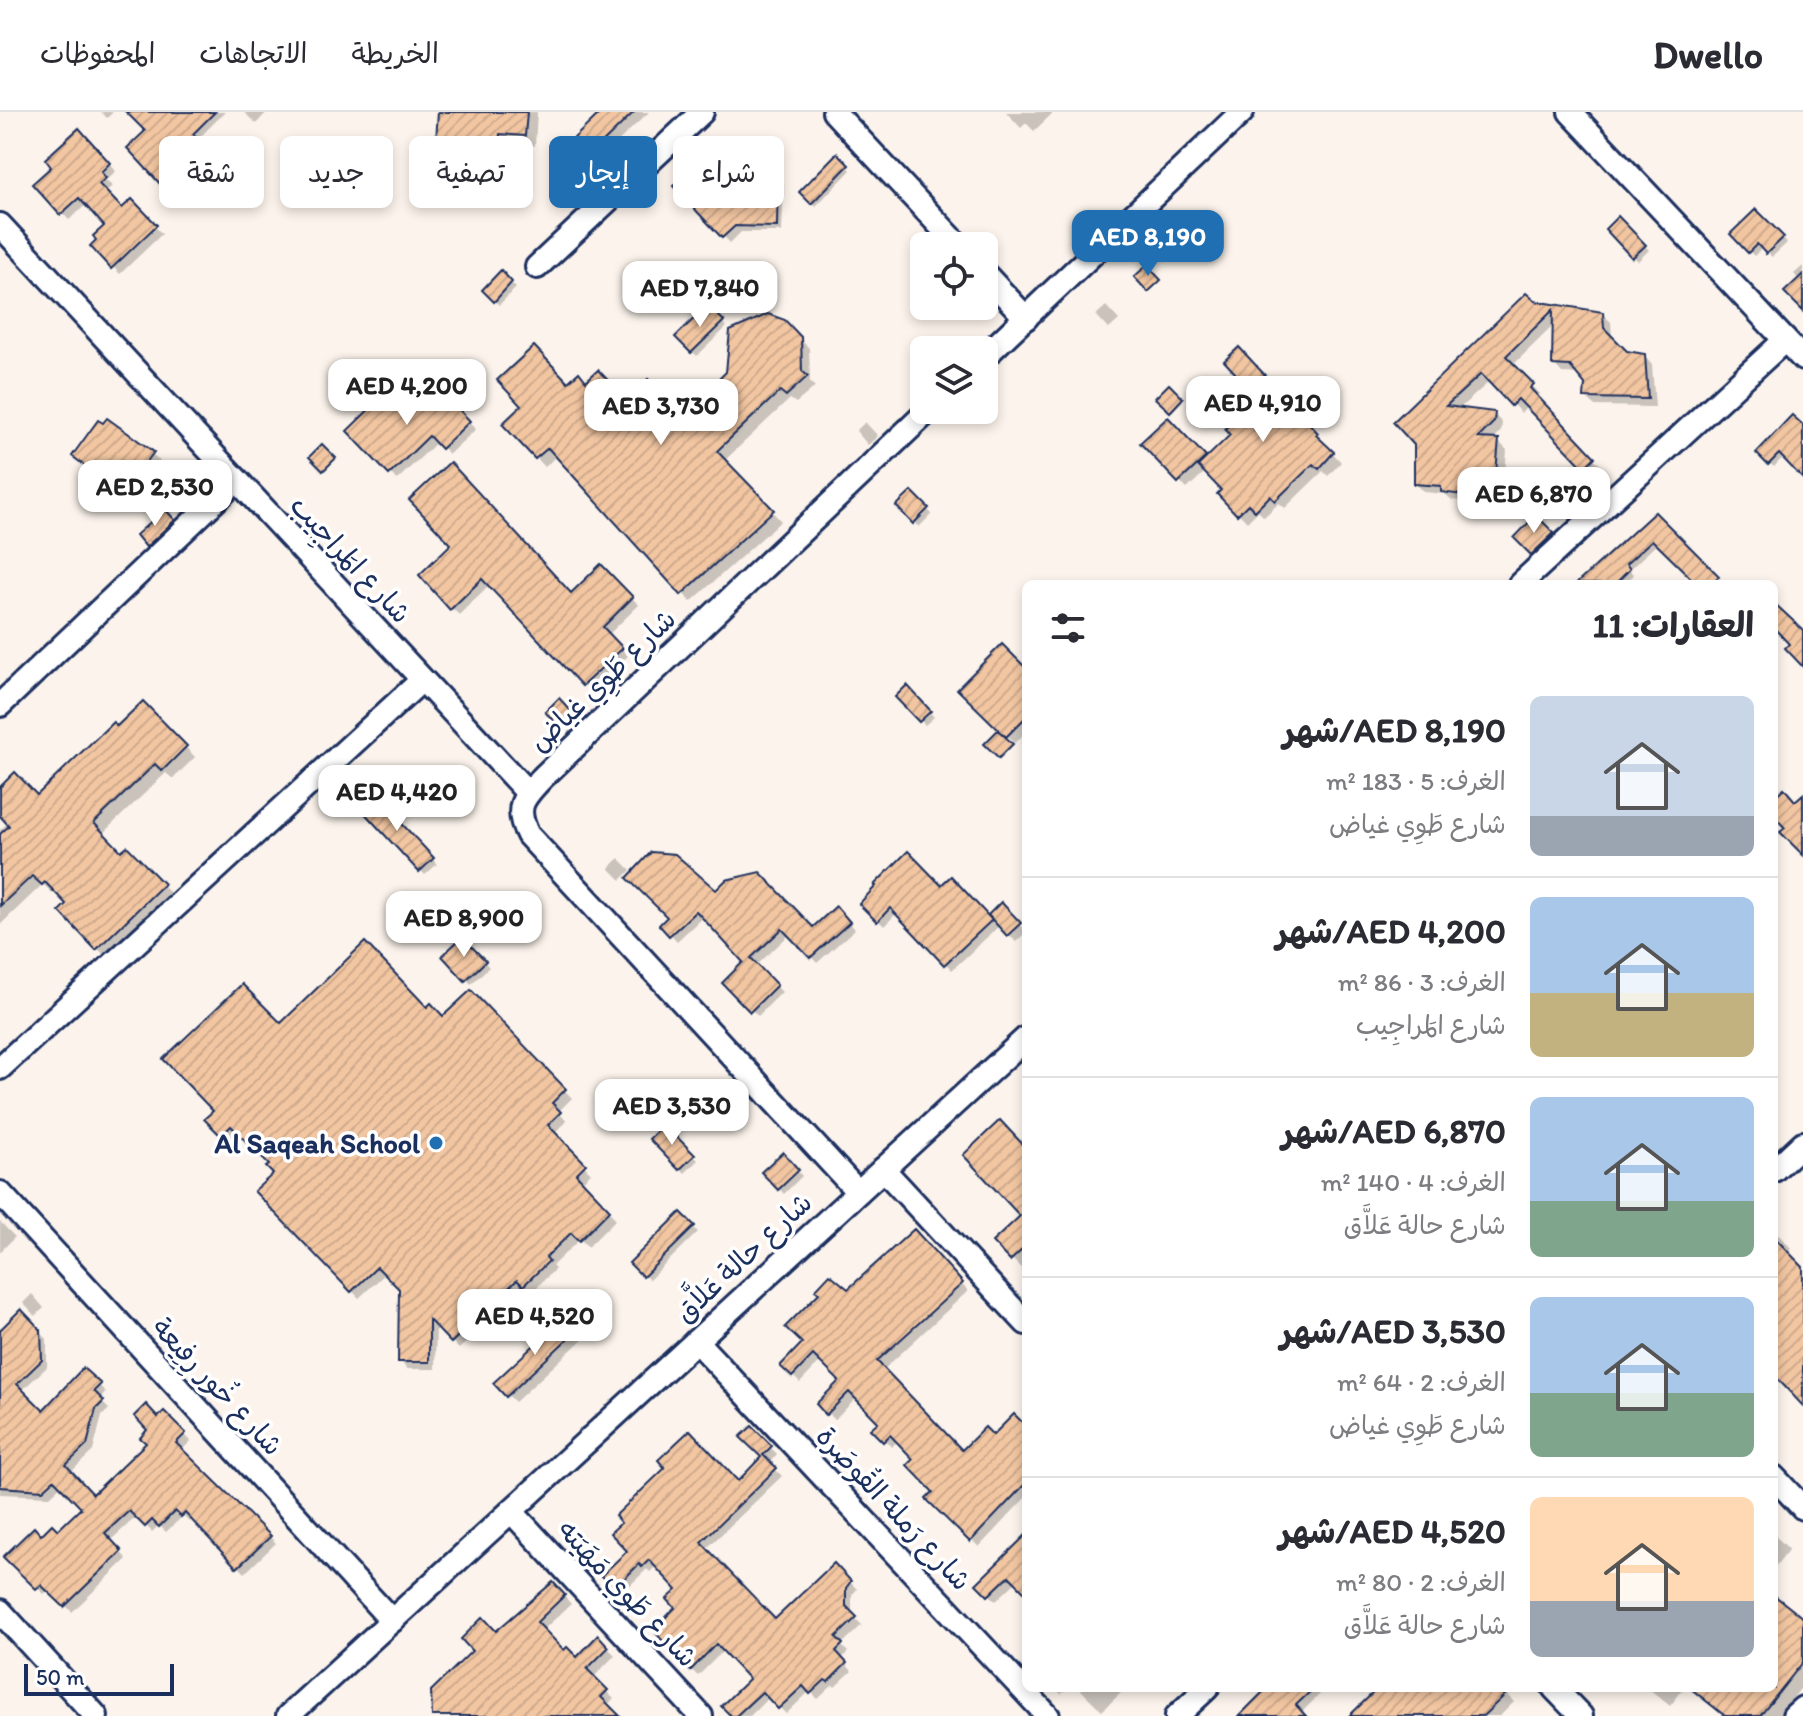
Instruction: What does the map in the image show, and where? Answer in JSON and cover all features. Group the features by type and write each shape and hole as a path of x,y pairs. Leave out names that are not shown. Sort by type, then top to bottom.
{"street":[{"path":"537,267 702,112"},
{"path":"834,112 946,232"},
{"path":"998,344 1242,112"},
{"path":"1570,112 1803,359"},
{"name":"شارع المَراجِيب","path":"0,225 528,793"},
{"path":"998,288 1026,318"},
{"path":"1524,580 1785,340"},
{"name":"شارع طَوِي غياض","path":"858,1192 528,835 520,815 528,793 914,424"},
{"path":"0,705 237,480"},
{"path":"0,1068 422,680"},
{"name":"شارع حالة عَلاَّق","path":"288,1716 1022,1042"},
{"path":"1778,1166 1803,1143"},
{"path":"883,1169 1022,1319"},
{"name":"شارع خُور رِفِيعة","path":"0,1193 392,1621"},
{"name":"شارع رَملة القُوصَرة","path":"696,1341 1022,1688"},
{"path":"1778,1481 1803,1508"},
{"name":"شارع طَوي مَهَيَته","path":"511,1511 701,1716"},
{"path":"0,1611 96,1716"},
{"name":"شارع رَملة القُوصَرة","path":"1025,1692 1048,1716"},
{"path":"1183,1714 1203,1692"},
{"path":"1558,1692 1581,1716"},
{"path":"1794,1716 1803,1708"}],"building":[{"path":"126,112 215,112 193,134 195,136 159,136 159,183 127,148 145,131"},
{"path":"438,112 527,112 525,136 436,136"},
{"path":"601,112 634,112 609,136 576,136"},
{"path":"79,128 110,163 101,172 106,178 99,184 122,208 132,199 157,225 111,269 90,246 96,240 93,236 104,226 79,198 60,215 32,184 51,167 45,159"},
{"path":"837,153 849,165 811,204 799,192"},
{"path":"694,208 777,208 777,227 735,226 722,238"},
{"path":"1756,209 1784,237 1766,254 1757,244 1748,253 1730,234"},
{"path":"1618,216 1646,245 1632,258 1605,229"},
{"path":"1147,265 1161,280 1148,292 1134,277"},
{"path":"501,270 512,282 494,302 482,290"},
{"path":"1803,274 1803,311 1784,292"},
{"path":"1526,293 1535,301 1603,312 1604,328 1627,351 1645,354 1648,399 1584,398 1585,384 1570,366 1552,365 1553,310 1506,356 1534,384 1530,388 1595,457 1584,468 1518,399 1511,406 1481,374 1446,406 1495,412 1494,422 1478,438 1499,439 1496,473 1507,484 1491,502 1466,477 1462,495 1441,492 1441,486 1414,484 1414,445 1393,422"},
{"path":"708,305 724,321 691,353 675,337"},
{"path":"768,314 785,320 801,337 802,371 808,376 786,396 780,391 717,451 774,510 681,595 548,448 535,459 502,424 521,406 497,380 534,346 568,382 579,372 586,381 598,370 626,399 648,379 683,415 726,372 730,331"},
{"path":"1239,347 1334,452 1319,469 1313,464 1275,501 1270,496 1255,511 1248,504 1237,515 1217,494 1221,490 1198,466 1230,435 1225,429 1257,397 1224,361"},
{"path":"433,382 470,421 441,449 429,436 389,475 347,431 386,393 403,411"},
{"path":"1169,384 1183,398 1170,412 1155,398"},
{"path":"1792,415 1803,425 1803,479 1779,454 1768,465 1756,453"},
{"path":"1168,417 1206,457 1178,483 1140,443"},
{"path":"107,418 154,452 122,494 72,456 98,420 103,423"},
{"path":"322,444 336,458 323,471 309,457"},
{"path":"450,462 571,593 601,564 633,597 603,627 623,648 582,686 482,579 450,610 419,575 451,544 409,500"},
{"path":"912,491 929,508 913,524 896,506"},
{"path":"165,509 175,520 146,547 136,535"},
{"path":"1655,512 1719,576 1715,580 1693,580 1652,540 1626,564 1630,569 1619,580 1580,580"},
{"path":"1536,515 1554,533 1531,555 1514,538"},
{"path":"1778,607 1803,630 1803,667 1785,648 1789,644 1778,632"},
{"path":"1002,644 1022,664 1022,721 1006,737 957,689"},
{"path":"907,685 931,711 919,722 895,697"},
{"path":"559,698 572,712 558,725 545,712"},
{"path":"143,701 187,746 162,771 155,764 94,823 121,851 127,846 164,884 96,950 59,911 66,904 45,882 42,885 32,876 0,906 0,834 9,826 0,816 0,787 15,772 37,795 113,722 117,726"},
{"path":"998,730 1013,744 999,758 984,744"},
{"path":"1784,788 1795,801 1803,794 1803,855 1780,832 1785,828 1778,820 1778,793"},
{"path":"374,794 434,858 419,872 359,807"},
{"path":"908,851 941,885 951,876 992,920 944,965 890,908 877,922 859,904"},
{"path":"651,852 675,854 716,890 726,880 760,872 813,927 836,906 850,922 810,958 782,929 751,958 777,985 750,1012 722,983 743,962 696,911 669,936 659,925 667,917 627,878"},
{"path":"1001,902 1021,923 1007,936 988,915"},
{"path":"462,937 486,961 465,981 442,956"},
{"name":"Al Saqeah School","path":"365,942 427,1007 431,1003 443,1016 471,990 566,1089 552,1103 561,1112 548,1125 586,1164 576,1174 610,1210 579,1241 571,1233 546,1257 549,1261 523,1286 517,1280 451,1343 429,1320 429,1362 398,1362 399,1289 377,1267 351,1292 254,1191 273,1174 266,1167 269,1165 231,1126 221,1136 204,1119 213,1111 163,1059 242,984 281,1023"},
{"path":"1000,1120 1022,1144 1022,1250 1010,1261 992,1242 1020,1216 963,1155"},
{"path":"664,1124 695,1155 679,1170 649,1139"},
{"path":"783,1152 799,1170 778,1190 761,1172"},
{"path":"681,1212 695,1226 643,1277 629,1263"},
{"path":"914,1229 963,1283 877,1361 962,1450 985,1427 993,1435 1014,1414 1022,1422 1022,1487 970,1542 926,1499 933,1492 907,1465 913,1459 890,1435 883,1442 870,1429 878,1422 849,1392 826,1415 816,1404 839,1381 813,1355 792,1377 780,1366 802,1343 785,1327 819,1293 815,1290 830,1274 848,1289"},
{"path":"1778,1241 1803,1267 1803,1406 1778,1379"},
{"path":"21,1309 41,1330 42,1360 17,1384 43,1410 83,1368 101,1384 94,1391 104,1401 96,1409 87,1445 66,1465 93,1494 146,1443 140,1438 147,1430 134,1416 146,1404 158,1417 164,1411 186,1433 176,1443 271,1536 237,1568 185,1513 181,1517 175,1511 159,1527 152,1520 145,1527 129,1511 105,1533 122,1551 64,1607 41,1585 36,1589 3,1557 34,1527 41,1535 52,1524 58,1530 81,1508 54,1480 43,1490 0,1487 0,1330"},
{"path":"566,1316 578,1329 506,1397 493,1383"},
{"path":"752,1426 772,1446 763,1455 777,1468 701,1542 775,1619 834,1563 851,1581 846,1588 846,1606 857,1617 836,1637 843,1644 836,1651 847,1663 828,1682 825,1680 810,1694 803,1686 778,1709 762,1692 736,1716 731,1716 721,1706 749,1679 716,1644 690,1671 653,1630 675,1608 667,1599 677,1590 649,1560 642,1567 639,1564 614,1589 601,1576 627,1551 610,1533 621,1523 615,1516 665,1468 658,1460 690,1430 738,1481 761,1457 740,1437"},
{"path":"1022,1539 1022,1589 1009,1576 988,1596 976,1584"},
{"path":"553,1582 565,1595 537,1622 564,1650 567,1647 577,1657 598,1635 609,1647 587,1669 608,1690 601,1697 620,1716 432,1716 431,1691 472,1651 461,1639 483,1617 496,1631"},
{"path":"1778,1598 1803,1618 1803,1662 1760,1716 1725,1716 1695,1692 1778,1692"},
{"path":"1263,1692 1310,1692 1296,1705 1306,1716 1239,1716"},
{"path":"1374,1692 1508,1692 1483,1716 1349,1716"}],"place":[{"name":"Al Saqeah School","path":"436,1143"}]}
